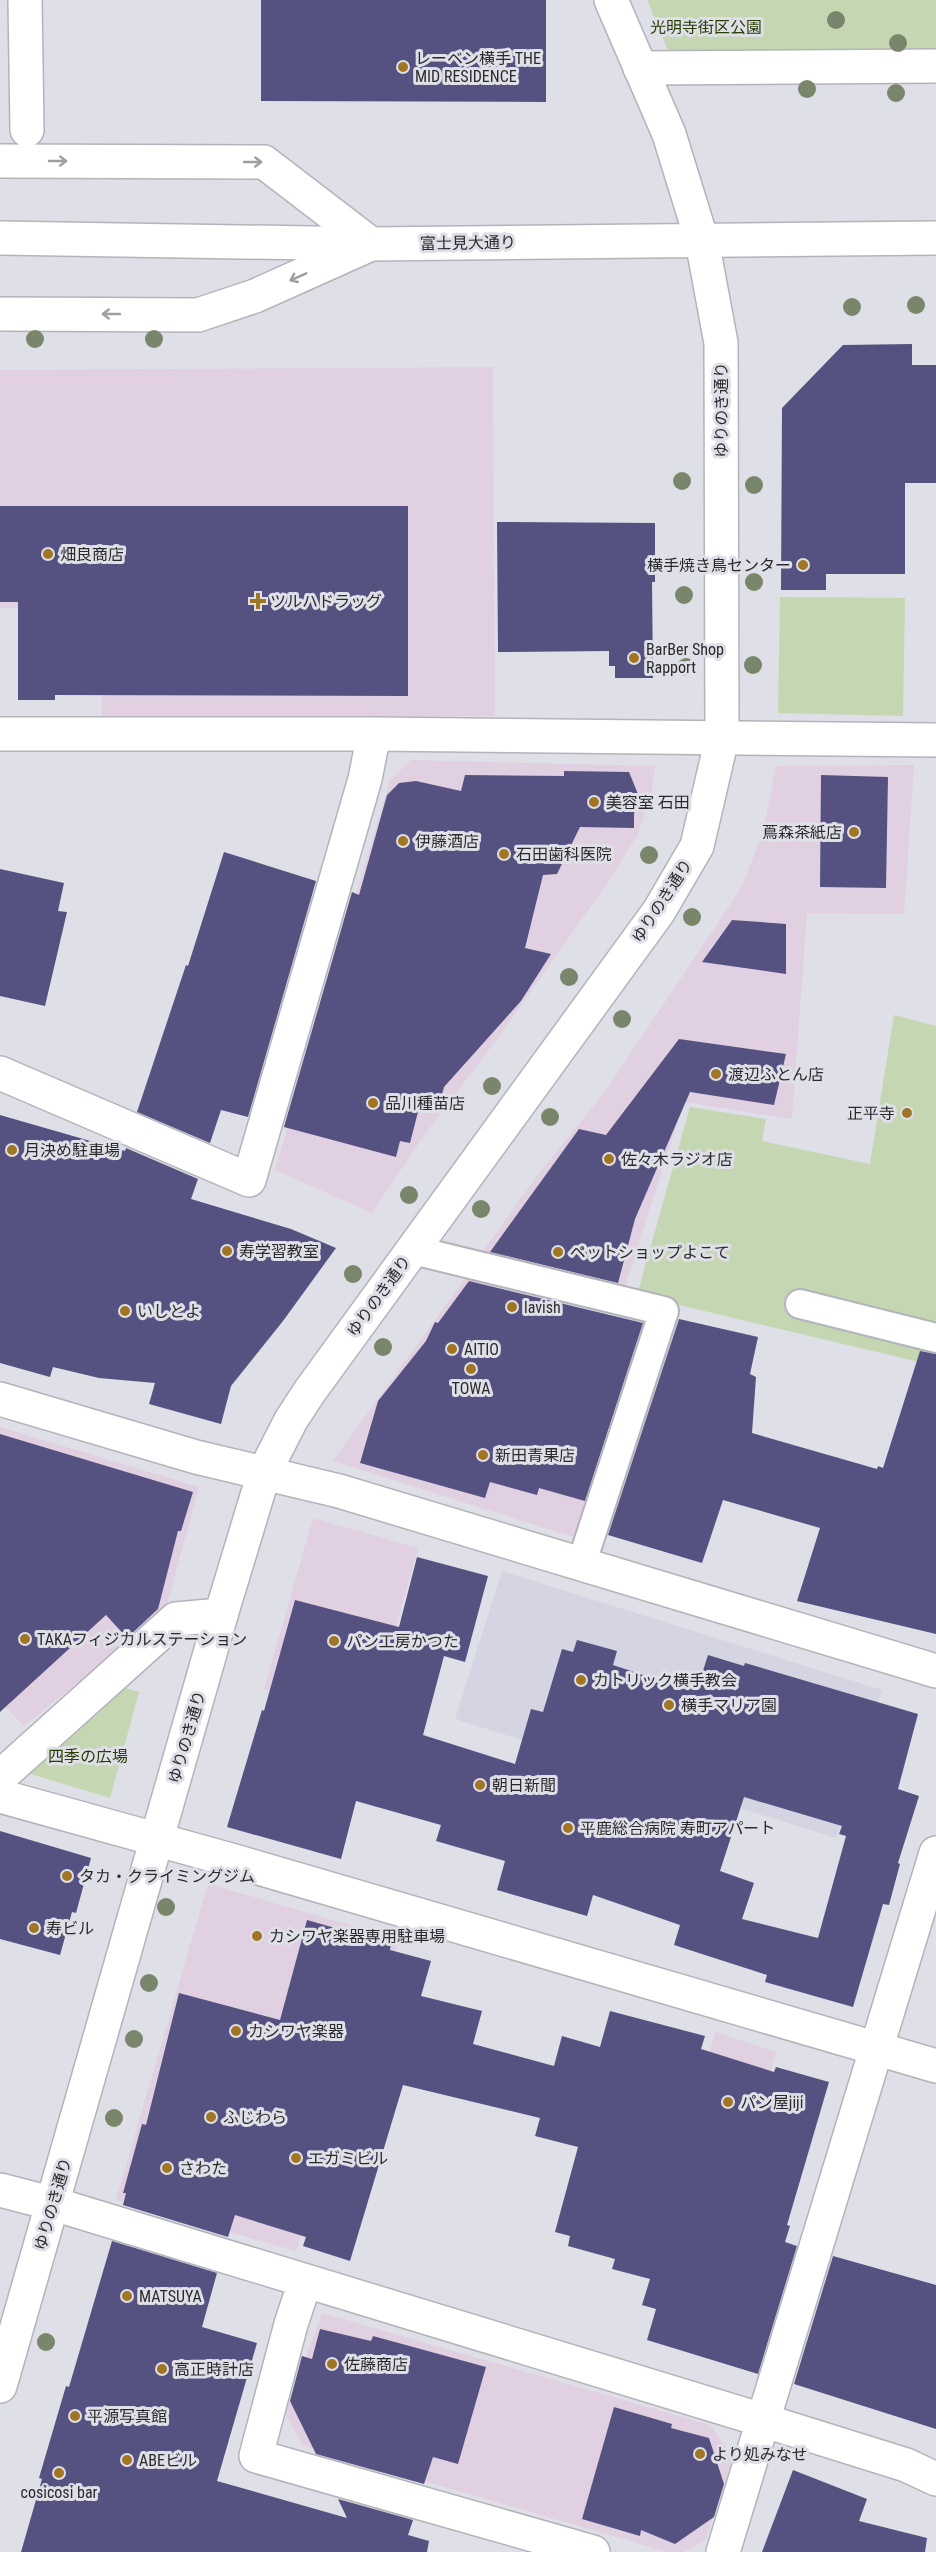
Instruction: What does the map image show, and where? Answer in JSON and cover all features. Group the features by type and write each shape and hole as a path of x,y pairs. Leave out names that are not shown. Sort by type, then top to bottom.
{"street":[{"path":"25,0 27,130"},
{"name":"ゆりのき通り","path":"0,2386 221,1615 264,1473 291,1420 658,911 697,846 722,738 721,343 702,241 669,134 611,0"},
{"path":"640,68 936,66"},
{"path":"0,161 264,162 371,244 255,296 198,315 0,314"},
{"name":"富士見大通り","path":"0,238 371,244 936,238"},
{"path":"0,734 374,734 936,740"},
{"path":"0,1073 249,1180 365,778 374,734"},
{"path":"0,1398 196,1456 339,1491 936,1671"},
{"path":"0,1777 176,1619 221,1615"},
{"path":"0,1796 936,2066"},
{"path":"723,2552 936,1853"},
{"path":"0,2190 54,2204 762,2420 906,2465 936,2479"},
{"path":"305,2282 291,2324 256,2456 593,2552"}],"lane":[{"path":"413,1250 664,1311 581,1565"},
{"path":"800,1304 936,1338"}],"shaded area":[{"path":"493,367 495,716 102,718 100,607 0,608 0,370"},
{"path":"411,760 655,766 652,791 638,834 608,882 498,1038 425,1134 372,1213 275,1170 390,780"},
{"path":"914,765 904,914 807,913 792,1119 684,1102 623,1293 478,1258 537,1176 604,1093 742,887 764,828 776,766"},
{"path":"472,1269 568,1293 529,1410 617,1440 583,1540 333,1461"},
{"path":"0,1427 199,1487 165,1612 24,1726 0,1701"},
{"path":"313,1518 418,1548 370,1719 264,1689"},
{"name":"横手マリア園","path":"502,1571 882,1690 836,1838 455,1719"},
{"path":"208,1884 399,1939 356,2095 346,2092 296,2251 116,2200"},
{"name":"パン屋jiji","path":"715,2032 776,2052 746,2155 686,2136"},
{"path":"322,2313 710,2425 733,2457 706,2539 683,2552 668,2552 303,2446 285,2413"}],"green space":[{"name":"光明寺街区公園","path":"647,0 936,0 936,51 670,55"},
{"path":"780,597 905,598 903,716 778,713"},
{"name":"正平寺","path":"894,1015 936,1026 936,1366 637,1295 690,1107 766,1119 762,1141 870,1164"},
{"name":"四季の広場","path":"119,1686 139,1692 110,1798 21,1771"}],"building":[{"name":"レーベン横手 THE MID RESIDENCE","path":"261,0 546,0 546,102 261,101"},
{"path":"912,344 912,365 936,365 936,483 905,483 905,574 826,574 826,590 781,590 782,408 843,345"},
{"name":"ツルハドラッグ","path":"0,506 408,506 408,696 55,695 55,700 18,700 18,602 0,602"},
{"path":"497,522 655,523 655,582 652,582 653,678 615,678 615,666 609,666 609,651 498,652"},
{"path":"564,771 629,772 640,799 634,813 634,828 580,827 557,874 543,875 525,948 551,954 521,1001 444,1087 437,1113 419,1108 410,1143 400,1141 396,1157 284,1127 352,892 359,895 387,795 399,783 416,781 461,791 465,775 564,776"},
{"name":"蔦森茶紙店","path":"821,775 888,777 886,888 820,887"},
{"path":"224,852 316,881 248,1117 221,1110 210,1143 137,1112 186,965 188,966"},
{"path":"0,869 64,883 58,911 67,912 45,1006 0,996"},
{"path":"732,920 786,924 786,974 702,962"},
{"path":"679,1039 786,1054 774,1105 690,1092 635,1219 618,1283 490,1252 579,1129 606,1135"},
{"path":"0,1115 125,1151 126,1148 198,1179 191,1199 291,1229 336,1248 283,1321 231,1386 221,1424 149,1404 155,1383 99,1378 53,1367 50,1377 0,1363"},
{"path":"469,1281 643,1323 585,1501 539,1488 537,1495 490,1482 485,1498 360,1463 378,1401 426,1341 435,1322 438,1323"},
{"path":"679,1319 758,1337 750,1374 756,1377 752,1433 877,1469 878,1466 883,1468 920,1351 936,1354 936,1634 797,1601 820,1528 723,1500 702,1563 608,1535"},
{"path":"0,1434 193,1492 181,1531 178,1531 158,1609 127,1638 106,1615 0,1712"},
{"path":"417,1557 488,1576 465,1662 444,1656 423,1735 515,1764 531,1709 543,1712 562,1649 573,1652 577,1640 617,1651 613,1665 688,1690 692,1675 701,1677 708,1655 744,1666 745,1663 918,1714 898,1789 919,1796 898,1863 900,1864 889,1905 883,1904 853,2007 765,1982 767,1975 674,1945 680,1925 593,1895 587,1916 497,1890 505,1861 436,1841 441,1825 356,1801 341,1859 227,1827 262,1710 264,1711 295,1600 399,1627","holes":["744,1797 842,1826 839,1834 846,1836 818,1938 742,1919 754,1883 720,1871"]},
{"path":"0,1831 91,1858 76,1913 72,1912 60,1955 0,1939"},
{"path":"307,1920 391,1944 390,1950 431,1961 421,1996 482,2011 473,2044 554,2066 562,2036 600,2047 610,2011 705,2036 701,2049 774,2072 776,2067 829,2082 787,2225 790,2226 785,2242 797,2246 758,2374 647,2340 656,2309 642,2305 650,2279 612,2269 615,2259 568,2246 570,2236 555,2232 578,2147 535,2136 540,2118 403,2085 350,2261 303,2246 306,2237 235,2215 228,2237 123,2205 126,2193 123,2193 142,2124 146,2125 179,1993 280,2020"},
{"path":"112,2241 217,2273 202,2327 257,2343 217,2481 347,2518 338,2499 413,2520 408,2535 429,2541 427,2552 21,2552 42,2479 39,2478 66,2386 69,2387"},
{"path":"833,2256 936,2285 936,2429 794,2384"},
{"path":"320,2329 371,2341 373,2336 486,2367 458,2464 433,2457 424,2484 316,2454 290,2401 302,2356 312,2359"},
{"path":"614,2407 672,2424 671,2428 709,2438 724,2484 714,2517 675,2544 641,2530 640,2536 582,2519"},
{"path":"793,2470 867,2499 859,2521 927,2538 925,2552 762,2552"}],"place":[{"name":"レーベン横手 THE MID RESIDENCE","path":"403,67"},
{"name":"畑良商店","path":"48,554"},
{"name":"横手焼き鳥センター","path":"803,565"},
{"name":"ツルハドラッグ","path":"258,601"},
{"name":"BarBer Shop Rapport","path":"634,658"},
{"name":"美容室 石田","path":"594,802"},
{"name":"蔦森茶紙店","path":"854,832"},
{"name":"伊藤酒店","path":"403,841"},
{"name":"石田歯科医院","path":"504,854"},
{"name":"渡辺ふとん店","path":"716,1074"},
{"name":"品川種苗店","path":"373,1103"},
{"name":"正平寺","path":"907,1113"},
{"name":"月決め駐車場","path":"12,1150"},
{"name":"佐々木ラジオ店","path":"609,1159"},
{"name":"寿学習教室","path":"227,1251"},
{"name":"ペットショップよこて","path":"558,1252"},
{"name":"lavish","path":"512,1307"},
{"name":"いしとよ","path":"125,1311"},
{"name":"AITIO","path":"452,1349"},
{"name":"TOWA","path":"471,1369"},
{"name":"新田青果店","path":"483,1455"},
{"name":"TAKAフィジカルステーション","path":"25,1639"},
{"name":"パン工房かつた","path":"334,1641"},
{"name":"カトリック横手教会","path":"581,1680"},
{"name":"横手マリア園","path":"669,1705"},
{"name":"朝日新聞","path":"480,1785"},
{"name":"平鹿総合病院 寿町アパート","path":"568,1828"},
{"name":"タカ・クライミングジム","path":"67,1876"},
{"name":"寿ビル","path":"34,1928"},
{"name":"カシワヤ楽器専用駐車場","path":"257,1936"},
{"name":"カシワヤ楽器","path":"236,2031"},
{"name":"パン屋jiji","path":"728,2102"},
{"name":"ふじわら","path":"211,2117"},
{"name":"エガミビル","path":"296,2158"},
{"name":"さわた","path":"167,2168"},
{"name":"MATSUYA","path":"127,2296"},
{"name":"佐藤商店","path":"332,2364"},
{"name":"高正時計店","path":"162,2369"},
{"name":"平源写真館","path":"75,2416"},
{"name":"より処みなせ","path":"700,2454"},
{"name":"ABEビル","path":"127,2460"},
{"name":"cosicosi bar","path":"59,2473"}]}
